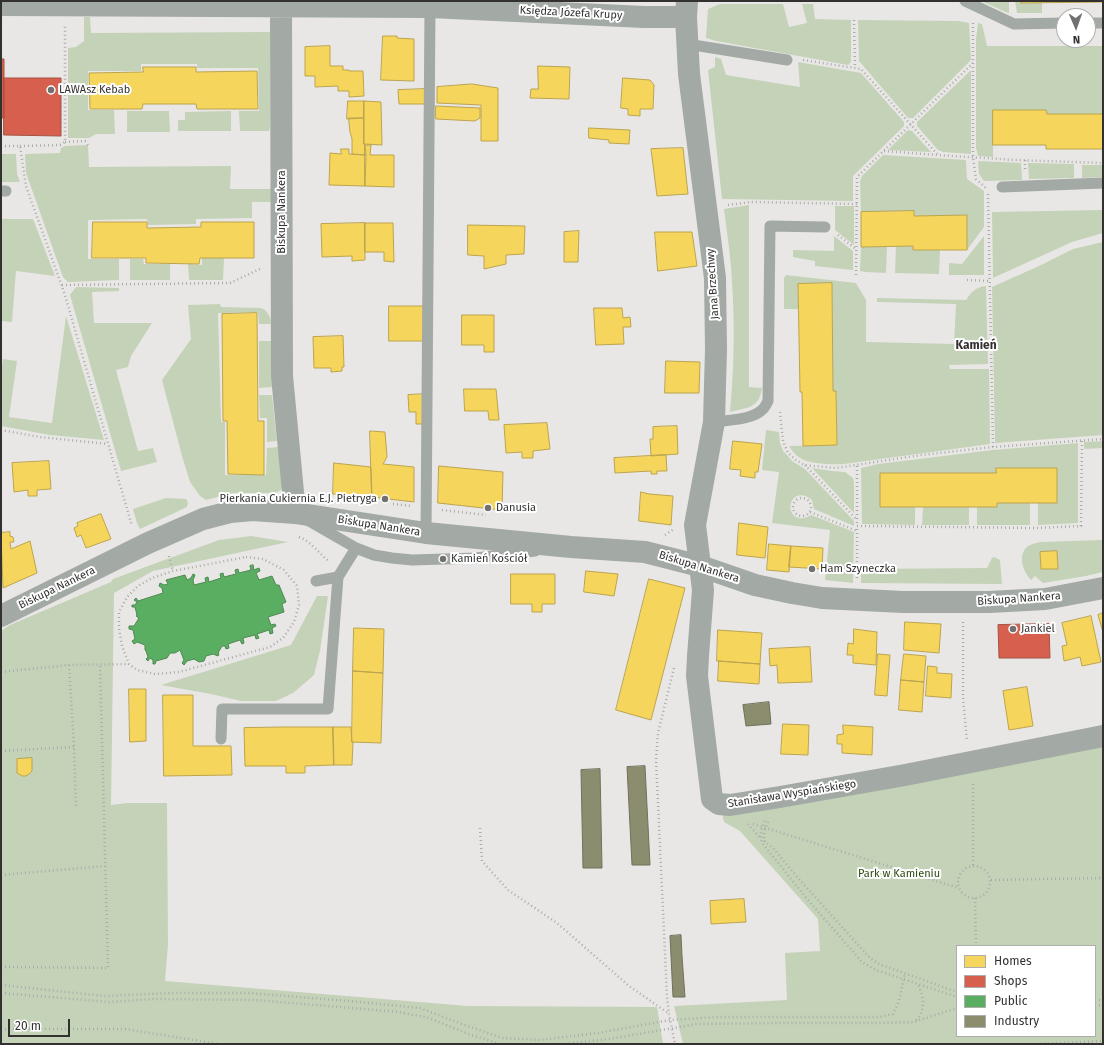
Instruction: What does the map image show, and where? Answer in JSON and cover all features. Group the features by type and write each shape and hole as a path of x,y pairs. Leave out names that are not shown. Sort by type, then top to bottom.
{"street":[{"name":"Księdza Józefa Krupy","path":"1,5 430,7 636,16 686,9"},
{"name":"Biskupa Nankera","path":"281,6 282,376 295,513"},
{"name":"Jana Brzechwy","path":"686,9 689,74 715,278 716,349 714,422 695,525 700,566"},
{"name":"Biskupa Nankera","path":"1,616 148,543 203,519 230,512 252,510 295,513 426,533 572,547 645,552 700,566 755,585 822,598 903,602 989,602 1045,599 1103,588"},
{"name":"Stanisława Wyspiańskiego","path":"700,566 703,590 697,676 712,799 719,804 730,805 780,797 1103,736"}],"lane":[{"path":"964,1 1014,24 1056,23"},
{"path":"426,533 430,7"},
{"path":"687,44 786,60"},
{"path":"1002,187 1103,183"},
{"path":"714,422 742,419 756,414 764,409 768,401 770,226 825,227"},
{"path":"295,513 356,548 374,555 392,558 443,560 476,558 572,547"},
{"path":"221,740 222,709 328,709 341,572 356,548"},
{"path":"316,581 341,572"}],"path":[{"path":"854,20 855,68"},
{"path":"65,142 66,23"},
{"path":"974,23 974,157 976,179 988,190 993,447"},
{"path":"786,60 797,59 861,69 938,155"},
{"path":"856,275 857,177 974,63"},
{"path":"1,146 60,145 65,142 85,141 88,145"},
{"path":"20,146 26,186 62,285 133,527"},
{"path":"884,151 1014,160 1103,163"},
{"path":"727,205 751,202 857,204"},
{"path":"825,227 857,249"},
{"path":"62,285 230,283 266,266"},
{"path":"967,280 989,281"},
{"path":"780,410 783,441 788,453 804,465 857,520"},
{"path":"1,430 40,437 108,444"},
{"path":"804,465 836,468 993,447 1103,439"},
{"path":"857,526 1036,528 1081,526 1082,440"},
{"path":"857,466 857,581"},
{"path":"800,498 806,498 812,505 810,512 806,516 800,516 797,514 793,507 794,501 800,498"},
{"path":"810,512 857,532"},
{"path":"663,536 673,531 676,526"},
{"path":"294,535 306,539 324,558 341,572"},
{"path":"1,672 69,665 129,664 137,670 155,674 180,672 270,647 282,638 294,622 299,605 297,586 284,570 263,559 246,557 173,571 152,578 138,586 127,597 119,612 119,628 122,646 129,664"},
{"path":"963,616 963,698 973,778 973,865"},
{"path":"1,967 108,968 100,664"},
{"path":"69,665 76,808"},
{"path":"675,666 658,732 656,760 667,997 675,1044"},
{"path":"1,751 74,747"},
{"path":"956,997 876,970 862,962 808,900 762,843 760,838 762,827 959,888"},
{"path":"480,828 482,861 508,890 557,923 629,986 669,1014"},
{"path":"760,838 773,848 870,958 879,964 956,992"},
{"path":"973,865 980,866 985,869 991,880 987,893 982,897 975,898 964,894 959,888 958,883 962,871 973,865"},
{"path":"1,874 105,866"},
{"path":"991,880 1103,878"},
{"path":"975,898 976,945"},
{"path":"1,985 104,996 173,993 250,993 420,1008 502,1038 540,1040 598,1033 670,1020 717,1017 879,1017 893,1014 899,1001 905,973"},
{"path":"914,1022 920,1016 923,1005 922,995 918,983"},
{"path":"1,994 110,1002 154,999 255,1000 399,1012 429,1018 471,1035 501,1044"},
{"path":"561,1044 610,1039 697,1024 914,1022 956,1008"},
{"path":"1,1030 125,1029 219,1044"},
{"path":"1036,1044 1103,1041"}],"green space":[{"path":"981,1 1009,1 1009,13 1008,13"},
{"path":"1015,1 1021,1 1021,3 1042,3 1042,13 1017,13"},
{"path":"720,4 783,4 789,27 807,23 802,4 813,4 815,19 851,20 851,62 848,65 706,38 708,9"},
{"path":"84,17 90,17 91,33 270,32 269,131 240,131 239,111 259,111 258,68 197,68 197,64 141,64 141,71 88,71 88,110 114,110 115,134 96,134 89,138 68,138 68,48 76,47 84,41"},
{"path":"858,20 958,21 969,23 971,60 913,118 908,118 859,61"},
{"path":"978,23 982,24 987,46 1056,46 1056,48 1096,48 1096,46 1103,46 1103,114 993,145 993,157 978,156 976,148 976,39"},
{"path":"715,57 721,59 726,75 800,87 798,62 861,73 904,122 904,126 853,176 853,201 722,199 708,70 715,67"},
{"path":"971,70 971,154 943,152 938,150 917,126 917,122"},
{"path":"127,111 169,111 170,132 127,132"},
{"path":"231,111 231,131 178,131 178,120 185,120 185,112"},
{"path":"908,130 912,131 931,152 888,150"},
{"path":"88,145 89,167 231,166 230,189 271,189 271,202 252,202 252,218 196,219 196,224 148,225 147,219 88,220 88,259 119,259 119,280 68,282 63,277 26,173 25,154 60,153 61,148 65,146"},
{"path":"1,154 16,154 17,174 20,182 1,182"},
{"path":"883,155 966,160 967,179 984,191 984,227 967,250 967,215 914,216 913,211 861,212 860,182 862,176"},
{"path":"978,161 1021,163 1022,180 984,181 979,174"},
{"path":"1028,163 1074,164 1074,178 1029,179"},
{"path":"1082,165 1103,165 1103,177 1082,178"},
{"path":"749,205 749,387 762,388 761,395 755,404 747,408 730,412 734,315 731,264 724,209"},
{"path":"835,206 854,206 854,245 835,230"},
{"path":"1103,210 1103,233 1072,242 993,278 992,212"},
{"path":"1,219 33,219 55,276 16,271 12,322 1,321"},
{"path":"834,236 853,251 853,270 815,266 815,261 793,257 793,250 834,251"},
{"path":"984,236 984,275 949,275 949,263 962,264"},
{"path":"1103,242 1103,435 995,443 992,287 1073,249"},
{"path":"887,246 886,273 860,271 861,247"},
{"path":"896,246 913,246 914,250 940,250 939,274 895,273"},
{"path":"202,258 224,258 223,280 189,280 188,264 202,265"},
{"path":"130,259 143,259 144,264 170,264 170,280 130,280"},
{"path":"786,275 856,283 866,300 866,342 954,344 956,304 877,302 877,298 966,300 974,290 979,287 986,286 988,364 949,365 950,369 989,369 990,444 844,464 821,464 809,462 797,456 789,446 837,445 836,391 833,391 832,283 798,284 799,309 784,309 784,278"},
{"path":"76,287 119,288 119,291 92,292 94,323 152,323 131,356 128,367 116,370 138,451 153,448 157,462 121,471 70,295"},
{"path":"220,304 221,307 261,308 267,312 270,319 271,324 259,324 258,312 218,313 221,422 225,422 225,475 266,475 267,448 278,447 283,487 275,493 233,493 206,500 200,496 190,482 182,456 162,380 191,339 188,305"},
{"path":"66,316 104,440 50,435 1,426 1,373 3,359 17,361 9,417 52,423"},
{"path":"259,341 271,341 272,387 259,388"},
{"path":"259,395 272,395 277,441 267,442 267,418 260,418"},
{"path":"766,430 779,432 780,443 783,451 792,461 805,469 854,521 854,526 814,509 812,500 805,496 795,498 790,506 794,515 799,518 804,518 811,515 854,532 853,583 825,580 830,530 772,523 779,472 762,470"},
{"path":"1103,441 1103,448 1084,449 1084,442"},
{"path":"1078,443 1078,523 1038,525 1038,503 1057,503 1057,468 997,468 996,473 880,473 880,507 915,507 915,525 862,524 861,468 878,464 993,450"},
{"path":"812,468 845,472 853,478 854,513"},
{"path":"166,498 186,499 188,502 187,507 140,529 133,509"},
{"path":"997,503 1030,503 1030,525 977,525 977,507"},
{"path":"969,506 969,525 922,525 923,507"},
{"path":"251,536 288,542 153,571 114,593 111,805 128,803 167,803 168,944 165,981 468,1006 657,1007 663,1044 1,1044 1,631 10,625 111,582 113,579 219,540"},
{"path":"1103,540 1103,572 1043,583 1035,576 1031,580 1023,565 1023,553 1030,545 1040,542"},
{"path":"994,557 1000,560 1002,584 861,583 861,569 987,568"},
{"path":"317,596 328,596 320,651 314,675 293,693 276,701 241,701 161,685 291,645"},
{"name":"Park w Kamieniu","path":"1103,743 1103,1044 683,1044 674,1006 787,1000 785,953 820,951 818,919 740,831 724,822 722,813"}],"building: Homes":[{"path":"1021,1 1103,1 1103,2 1021,3"},
{"path":"383,36 397,36 397,38 414,39 414,81 381,80"},
{"path":"330,46 330,66 343,66 343,70 349,71 363,71 364,96 349,97 349,91 338,91 338,86 315,87 315,76 305,76 305,47"},
{"path":"538,66 570,67 569,99 530,98 531,89 538,89"},
{"path":"143,67 196,67 196,72 257,71 258,109 197,109 196,104 143,104 142,109 90,109 89,73 143,72"},
{"path":"623,78 650,80 654,85 653,109 640,109 640,116 628,115 628,109 621,108"},
{"path":"472,84 498,88 498,141 481,141 481,105 437,103 437,87"},
{"path":"425,89 425,104 399,104 398,90"},
{"path":"348,101 364,101 364,118 347,119"},
{"path":"364,101 381,102 382,145 364,144"},
{"path":"436,106 480,108 480,118 475,121 436,119"},
{"path":"993,110 1046,110 1047,114 1103,114 1103,149 1046,149 1046,145 993,145"},
{"path":"349,118 364,118 364,144 366,155 352,154 352,139"},
{"path":"589,128 630,130 629,144 609,143 609,140 589,138"},
{"path":"365,145 371,145 370,155 394,155 394,187 365,186"},
{"path":"683,148 688,194 657,196 651,149"},
{"path":"341,149 349,149 349,154 366,155 365,186 329,185 330,153 341,154"},
{"path":"914,211 914,216 967,215 967,250 913,250 913,246 861,247 861,212"},
{"path":"93,222 147,222 147,228 201,227 201,222 254,222 254,258 200,258 199,264 146,263 146,258 92,258"},
{"path":"365,223 393,223 394,262 384,261 384,252 365,252"},
{"path":"365,223 365,260 352,261 352,256 322,257 321,224"},
{"path":"468,225 525,226 524,254 506,255 506,264 484,269 484,256 468,255"},
{"path":"579,231 578,262 564,262 564,232"},
{"path":"655,232 692,232 697,266 658,271"},
{"path":"832,283 833,391 836,391 837,445 803,446 802,392 800,392 798,284"},
{"path":"389,306 425,306 425,341 389,341"},
{"path":"594,308 622,308 623,318 630,317 631,327 623,327 624,344 596,345"},
{"path":"257,313 258,421 264,421 264,475 228,474 227,421 223,421 222,314"},
{"path":"462,315 494,315 494,352 484,352 484,345 462,345"},
{"path":"343,336 344,367 342,367 342,371 331,372 331,368 314,368 313,337"},
{"path":"666,361 700,362 699,393 665,393"},
{"path":"464,389 496,389 499,420 489,420 488,411 465,411"},
{"path":"425,394 425,424 416,424 416,412 409,412 408,395"},
{"path":"547,423 550,449 533,451 533,458 522,458 522,452 506,453 504,425"},
{"path":"677,426 678,454 651,456 650,439 653,439 653,427"},
{"path":"370,431 385,432 387,457 383,464 414,467 414,502 372,497"},
{"path":"733,441 762,444 758,472 755,472 755,478 740,476 741,470 730,469"},
{"path":"666,455 667,471 657,471 657,474 651,474 651,471 615,473 614,458"},
{"path":"49,461 51,489 37,490 37,496 28,496 28,490 14,492 12,463"},
{"path":"334,463 371,467 372,497 333,494"},
{"path":"439,466 503,472 502,510 438,503"},
{"path":"996,468 1057,468 1057,503 997,503 997,507 880,507 880,473 996,473"},
{"path":"641,492 673,496 671,525 639,521"},
{"path":"101,514 111,539 86,548 81,535 77,537 74,528 78,526 77,523"},
{"path":"739,523 768,527 765,558 737,555"},
{"path":"10,532 10,536 13,537 14,542 10,542 11,549 30,541 37,573 3,588 1,533"},
{"path":"769,544 791,546 789,572 767,570"},
{"path":"791,546 823,548 822,569 789,567"},
{"path":"1057,551 1058,569 1041,569 1040,552"},
{"path":"586,571 618,574 614,596 584,592"},
{"path":"511,574 555,574 555,604 542,604 542,612 532,612 532,604 511,604"},
{"path":"649,579 685,588 651,720 616,710"},
{"path":"1103,613 1103,632 1098,615"},
{"path":"1091,616 1101,662 1082,666 1080,657 1064,661 1062,646 1067,645 1062,623"},
{"path":"905,622 941,624 939,653 904,650"},
{"path":"354,628 384,629 383,673 353,671"},
{"path":"854,629 877,632 876,665 853,663 853,655 847,655 848,643 853,644"},
{"path":"718,630 762,633 760,664 717,661"},
{"path":"810,647 812,682 778,683 777,665 770,666 769,649"},
{"path":"878,654 890,655 887,696 875,695"},
{"path":"904,654 926,656 924,682 901,680"},
{"path":"719,661 760,664 759,684 718,681"},
{"path":"928,666 937,667 937,673 952,674 951,698 926,696"},
{"path":"353,671 383,673 381,743 352,742"},
{"path":"901,680 924,682 922,712 899,710"},
{"path":"1027,687 1033,726 1009,730 1003,691"},
{"path":"129,689 146,689 146,741 130,742"},
{"path":"163,695 193,695 193,746 231,746 232,775 164,776"},
{"path":"783,724 809,725 808,755 781,754"},
{"path":"843,725 873,727 872,755 842,753 842,744 837,744 837,735 843,734"},
{"path":"333,727 334,765 305,766 305,773 286,773 286,766 245,766 244,728"},
{"path":"333,727 351,727 353,742 352,765 334,765"},
{"path":"32,758 32,771 29,774 22,776 17,773 17,759"},
{"path":"744,899 746,922 711,924 710,901"}],"building: Shops":[{"path":"1,59 4,59 4,118 1,118"},
{"path":"4,78 61,78 61,136 4,135"},
{"path":"1049,624 1050,658 999,658 998,625"}],"building: Public":[{"path":"253,565 254,570 259,568 260,571 256,573 259,580 272,576 276,585 279,585 286,602 282,604 284,612 268,617 271,625 275,624 276,626 272,628 273,633 270,634 269,630 257,634 259,638 256,639 255,635 243,638 244,643 242,644 240,640 228,644 229,648 226,649 225,646 222,646 218,656 213,654 206,656 204,661 199,662 194,659 187,661 184,665 182,663 184,660 180,650 175,653 170,653 167,658 156,661 155,664 153,664 153,660 150,658 148,661 146,659 148,657 145,650 145,645 137,642 134,644 132,641 135,639 133,630 129,629 129,626 134,626 139,618 136,616 135,607 132,607 132,605 135,605 137,602 134,600 136,598 138,601 163,593 162,588 159,586 160,583 164,585 168,584 166,580 185,575 187,580 191,578 193,574 195,575 193,580 194,585 206,582 205,578 208,577 209,582 221,578 220,574 223,573 224,577 236,574 235,570 238,569 239,573 251,570 250,566"}],"building: Industry":[{"path":"769,702 771,724 746,726 743,705"},
{"path":"645,766 650,865 632,865 627,767"},
{"path":"600,769 602,868 583,868 581,770"},
{"path":"681,935 685,997 673,997 670,936"}],"place":[{"name":"LAWAsz Kebab","path":"51,90"},
{"name":"Pierkania Cukiernia E.J. Pietryga","path":"385,499"},
{"name":"Danusia","path":"488,508"},
{"name":"Kamień Kościół","path":"443,559"},
{"name":"Ham Szyneczka","path":"812,569"},
{"name":"Jankiel","path":"1013,629"}],"district":[{"name":"Kamień","path":"976,346"}]}
